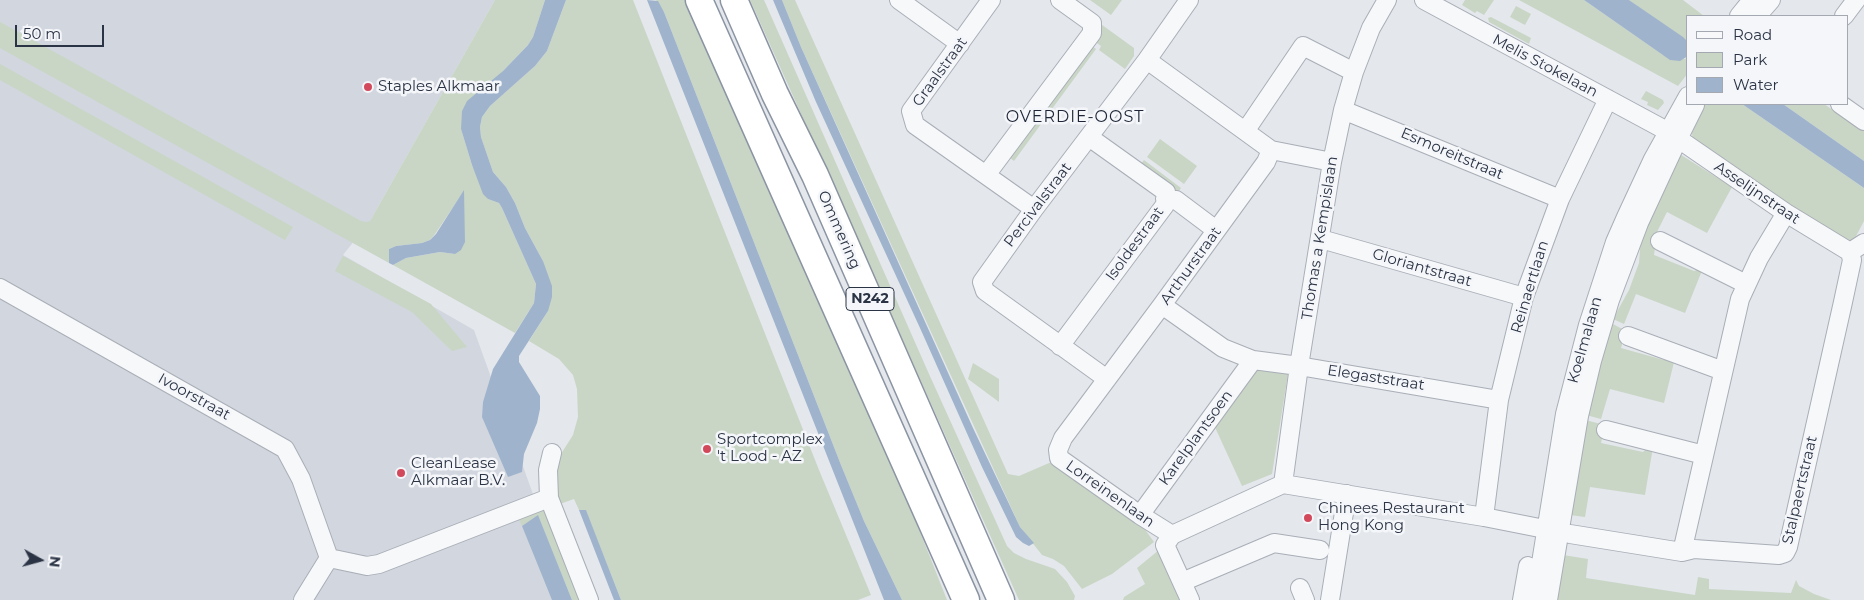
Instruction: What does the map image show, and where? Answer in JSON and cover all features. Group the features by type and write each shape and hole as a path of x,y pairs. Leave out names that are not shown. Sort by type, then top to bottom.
{"highway":[{"name":"N242","path":"698,0 966,600"},
{"name":"Ommering","path":"734,0 775,94 815,175 1001,600"}],"street":[{"name":"Graalstraat","path":"991,0 911,111 915,125 1034,210"},
{"path":"986,175 1092,34 1092,23 1060,0"},
{"name":"Percivalstraat","path":"1106,379 985,291 982,282 1147,60 1189,0"},
{"name":"Thomas a Kempislaan","path":"1283,484 1299,366 1332,162 1343,110 1354,72 1371,28 1386,0"},
{"name":"Melis Stokelaan","path":"1424,0 1672,135"},
{"path":"1740,15 1752,0"},
{"path":"1758,15 1771,0"},
{"path":"1845,15 1856,0"},
{"path":"910,3 960,44"},
{"path":"1246,130 1303,46 1354,72"},
{"path":"1147,60 1246,130 1271,150 1332,162"},
{"name":"Reinaertlaan","path":"1484,516 1499,400 1524,297 1560,199 1608,99"},
{"name":"Koelmalaan","path":"1522,600 1548,528 1610,300 1686,101"},
{"name":"Koelmalaan","path":"1672,135 1695,105"},
{"path":"1841,105 1864,121"},
{"name":"Esmoreitstraat","path":"1343,110 1560,199"},
{"name":"Asselijnstraat","path":"1672,135 1786,213 1853,248"},
{"name":"Isoldestraat","path":"1060,346 1165,205 1166,192 1089,137"},
{"name":"Arthurstraat","path":"1106,379 1162,306 1266,162 1271,150"},
{"path":"1165,199 1176,200 1216,230"},
{"path":"1682,552 1740,299 1746,284 1786,213"},
{"name":"Gloriantstraat","path":"1321,239 1524,297"},
{"path":"1660,241 1746,284"},
{"name":"Stalpaertstraat","path":"1283,484 1484,516 1570,534 1682,552 1694,548 1779,555 1784,553 1788,547 1843,302 1853,248"},
{"name":"Ivoorstraat","path":"0,288 285,449 301,479 329,558"},
{"name":"Elegaststraat","path":"1162,306 1223,348 1253,360 1499,400"},
{"path":"1628,336 1723,371"},
{"name":"Karelplantsoen","path":"1140,515 1253,360"},
{"name":"Lorreinenlaan","path":"1106,379 1063,438 1058,450 1059,458 1172,535 1165,546 1190,600"},
{"path":"1606,430 1704,455"},
{"path":"552,453 548,470 549,498 588,600"},
{"path":"1172,535 1283,484"},
{"path":"1330,600 1347,494"},
{"path":"303,600 329,558 367,566 379,564 549,498"},
{"name":"Koelmalaan","path":"1535,600 1548,528"},
{"name":"Koelmalaan","path":"1548,528 1548,600"},
{"path":"1182,582 1274,543 1320,550"}],"shaded area":[{"path":"0,0 495,0 370,221 343,255 474,330 571,600 0,600"}],"green space":[{"path":"495,0 545,0 533,37 528,45 503,71 461,129 472,165 488,199 499,203 502,208 536,284 534,303 515,333 393,265 406,258 440,252 455,254 464,191 430,240 389,249 389,263 0,48 0,22 361,221 366,222 370,221"},
{"name":"Sportcomplex 't Lood - AZ","path":"566,0 633,0 819,470 871,595 858,600 621,600 586,511 579,510 574,499 560,504 553,489 559,457 573,435 578,417 577,389 573,375 559,359 529,341 548,311 543,261 525,228 515,203 506,187 493,172 481,137 480,127 482,117 490,106 535,66 547,51"},
{"path":"656,0 688,0 894,466 947,600 902,600 864,521 841,465 664,12"},
{"path":"750,0 764,0 1007,546 1014,553 1026,559 1055,569 1067,582 1075,596 1074,600 1019,600"},
{"path":"782,0 795,0 1008,474 1019,476 1056,460 1141,524 1154,542 1112,574 1082,589 1064,566 1042,555 1020,527 801,47"},
{"path":"1090,0 1122,0 1111,15"},
{"path":"1465,0 1494,0 1484,15 1477,11 1475,13 1462,5"},
{"path":"1519,0 1584,0 1663,55 1686,58 1686,76 1678,86"},
{"path":"1629,0 1683,0 1703,15 1686,15 1686,41"},
{"path":"1516,6 1531,14 1525,25 1510,17"},
{"path":"1491,17 1531,38 1529,44 1489,22 1488,18"},
{"path":"1098,22 1134,48 1134,56 1125,69 1099,50 1101,46 1094,41"},
{"path":"1092,46 1096,49 1049,113 1045,110"},
{"path":"0,64 293,227 285,240 0,80"},
{"path":"1646,91 1663,100 1664,103 1658,110 1647,105 1648,102 1641,99"},
{"path":"1705,105 1743,105 1864,188 1864,221 1854,240 1850,243 1842,242 1693,143 1692,133"},
{"path":"1784,105 1825,105 1864,131 1864,161"},
{"path":"1043,112 1047,116 1014,161 1010,158"},
{"path":"1160,139 1197,166 1184,184 1147,157"},
{"path":"1678,153 1732,187 1707,233 1667,212 1657,232 1654,255 1694,271 1703,268 1685,313 1636,294 1624,324 1613,319 1629,290 1639,263 1641,236"},
{"path":"1144,160 1181,188 1178,192 1141,164"},
{"path":"343,256 431,304 467,347 452,351 412,312 335,271"},
{"path":"1611,323 1626,331 1621,348 1664,360 1671,356 1675,358 1664,403 1610,389 1601,419 1586,415"},
{"path":"973,363 999,379 999,402 968,379"},
{"path":"1253,366 1283,371 1288,374 1272,474 1242,486 1213,423"},
{"path":"1585,420 1605,425 1601,443 1643,452 1648,447 1653,447 1645,495 1590,487 1585,517 1570,515"},
{"path":"538,510 547,510 583,600 572,600 538,515 522,526 518,517"},
{"path":"1159,550 1181,600 1123,600 1124,597 1145,584 1137,568"},
{"path":"1563,555 1588,559 1586,578 1695,595 1698,577 1709,579 1709,589 1791,593 1796,580 1799,586 1831,600 1555,600"}],"water":[{"path":"545,0 566,0 547,51 535,66 490,106 482,117 480,127 481,137 493,172 506,187 515,203 525,228 543,261 552,286 552,297 548,311 519,356 519,362 540,396 540,409 537,423 524,454 522,472 508,477 482,417 483,402 493,369 534,303 536,284 502,208 499,203 488,199 483,194 461,129 462,111 467,101 503,71 528,45 533,37"},
{"path":"647,0 658,1 664,12 841,465 864,521 902,600 884,600"},
{"path":"773,0 782,0 801,47 973,428 1020,527 1034,543 1029,546 1016,537 982,467 816,102"},
{"path":"1584,0 1629,0 1683,37 1686,40 1686,57 1680,61 1670,60"},
{"path":"1743,105 1784,105 1864,161 1864,188"},
{"path":"464,190 465,242 461,250 455,254 440,252 406,258 393,265 389,263 389,249 430,240 436,234"},
{"path":"579,510 586,510 621,600 614,600"},
{"path":"538,515 572,600 552,600 522,526"}],"place":[{"name":"Staples Alkmaar","path":"368,87"},
{"name":"Sportcomplex 't Lood - AZ","path":"707,449"},
{"name":"CleanLease Alkmaar B.V.","path":"401,473"},
{"name":"Chinees Restaurant Hong Kong","path":"1308,518"}],"district":[{"name":"OVERDIE-OOST","path":"1075,117"}]}
